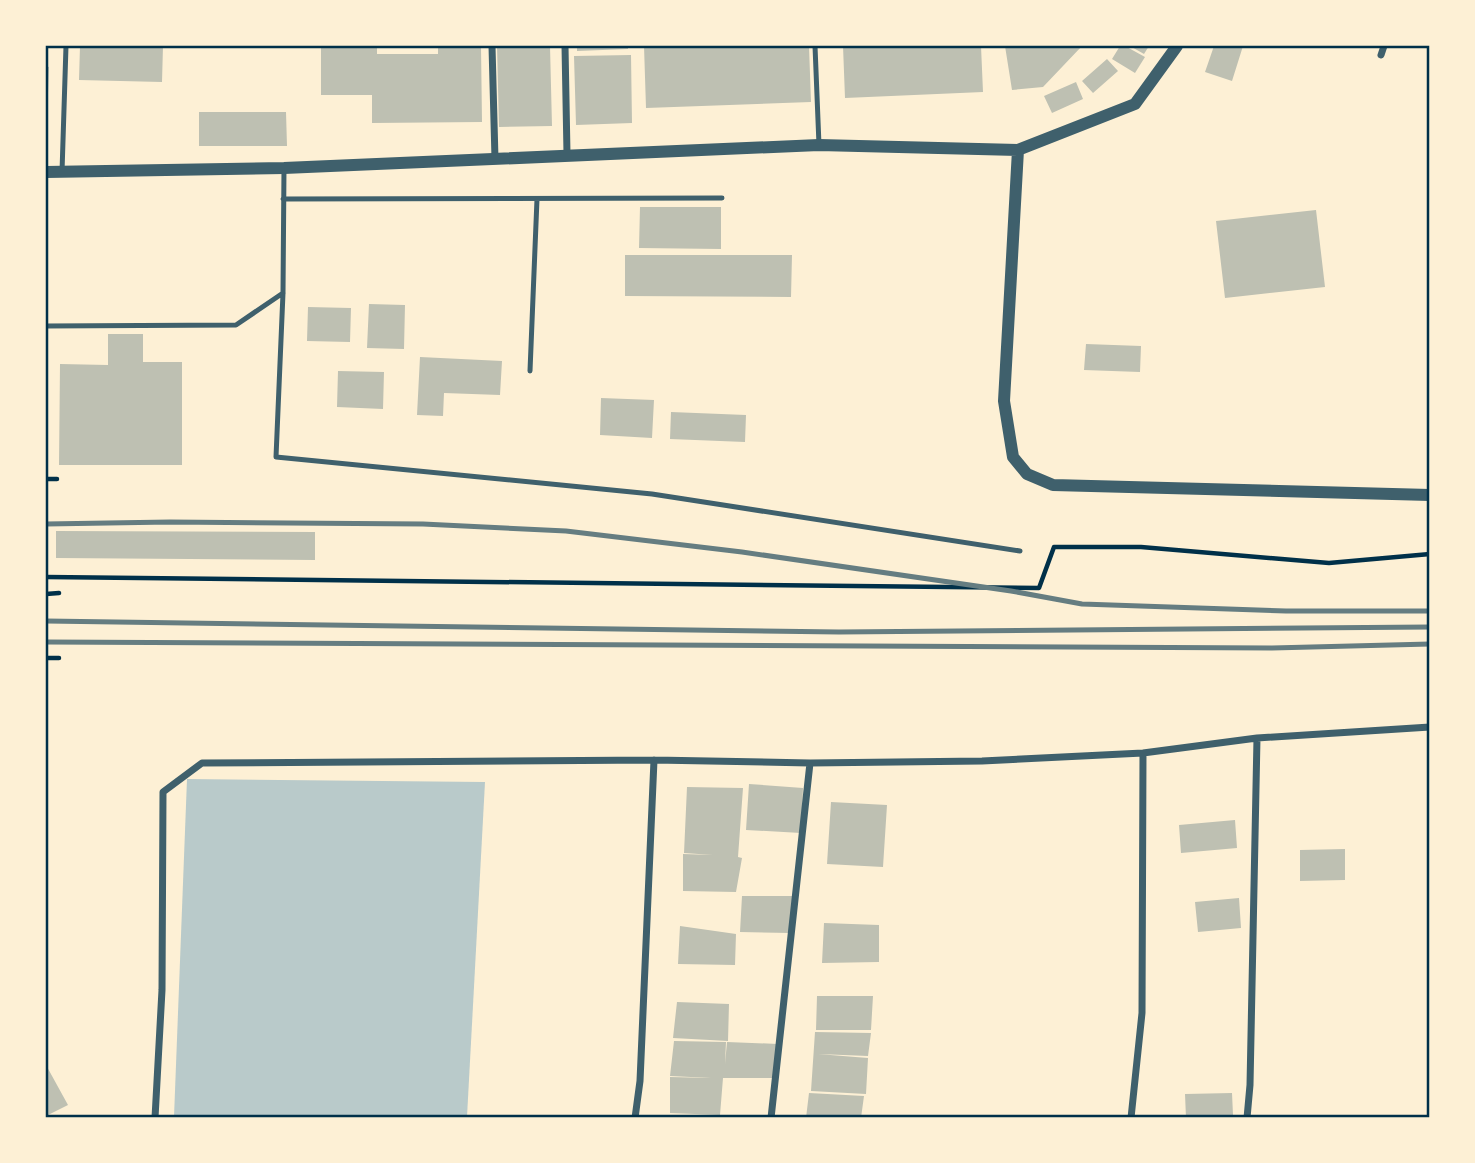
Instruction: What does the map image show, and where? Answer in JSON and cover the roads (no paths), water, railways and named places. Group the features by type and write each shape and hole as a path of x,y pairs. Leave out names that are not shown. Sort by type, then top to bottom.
{"street":[{"path":"492,46 495,159"},
{"path":"565,46 567,154"},
{"path":"46,172 284,168 819,145 1018,150 1135,104 1177,46"},
{"path":"1381,55 1384,46"},
{"path":"1018,150 1004,401 1013,457 1027,474 1053,485 1430,495"},
{"path":"155,1118 162,990 163,792 202,763 982,761 1143,753 1257,738 1430,727"},
{"path":"1247,1118 1250,1086 1257,738"},
{"path":"1131,1118 1142,1013 1143,753"},
{"path":"635,1118 640,1081 654,760"},
{"path":"771,1118 810,763"}],"lane":[{"path":"62,172 66,46"},
{"path":"815,46 819,145"},
{"path":"284,168 283,292 276,457 652,494 1020,551"},
{"path":"283,199 722,198"},
{"path":"530,371 537,199"},
{"path":"46,326 236,325 283,292"}],"railway":[{"path":"46,524 423,524 566,531 742,552 1011,591 1082,604 1286,611 1430,611"},
{"path":"46,621 839,632 1430,627"},
{"path":"46,642 1272,648 1430,644"}]}
